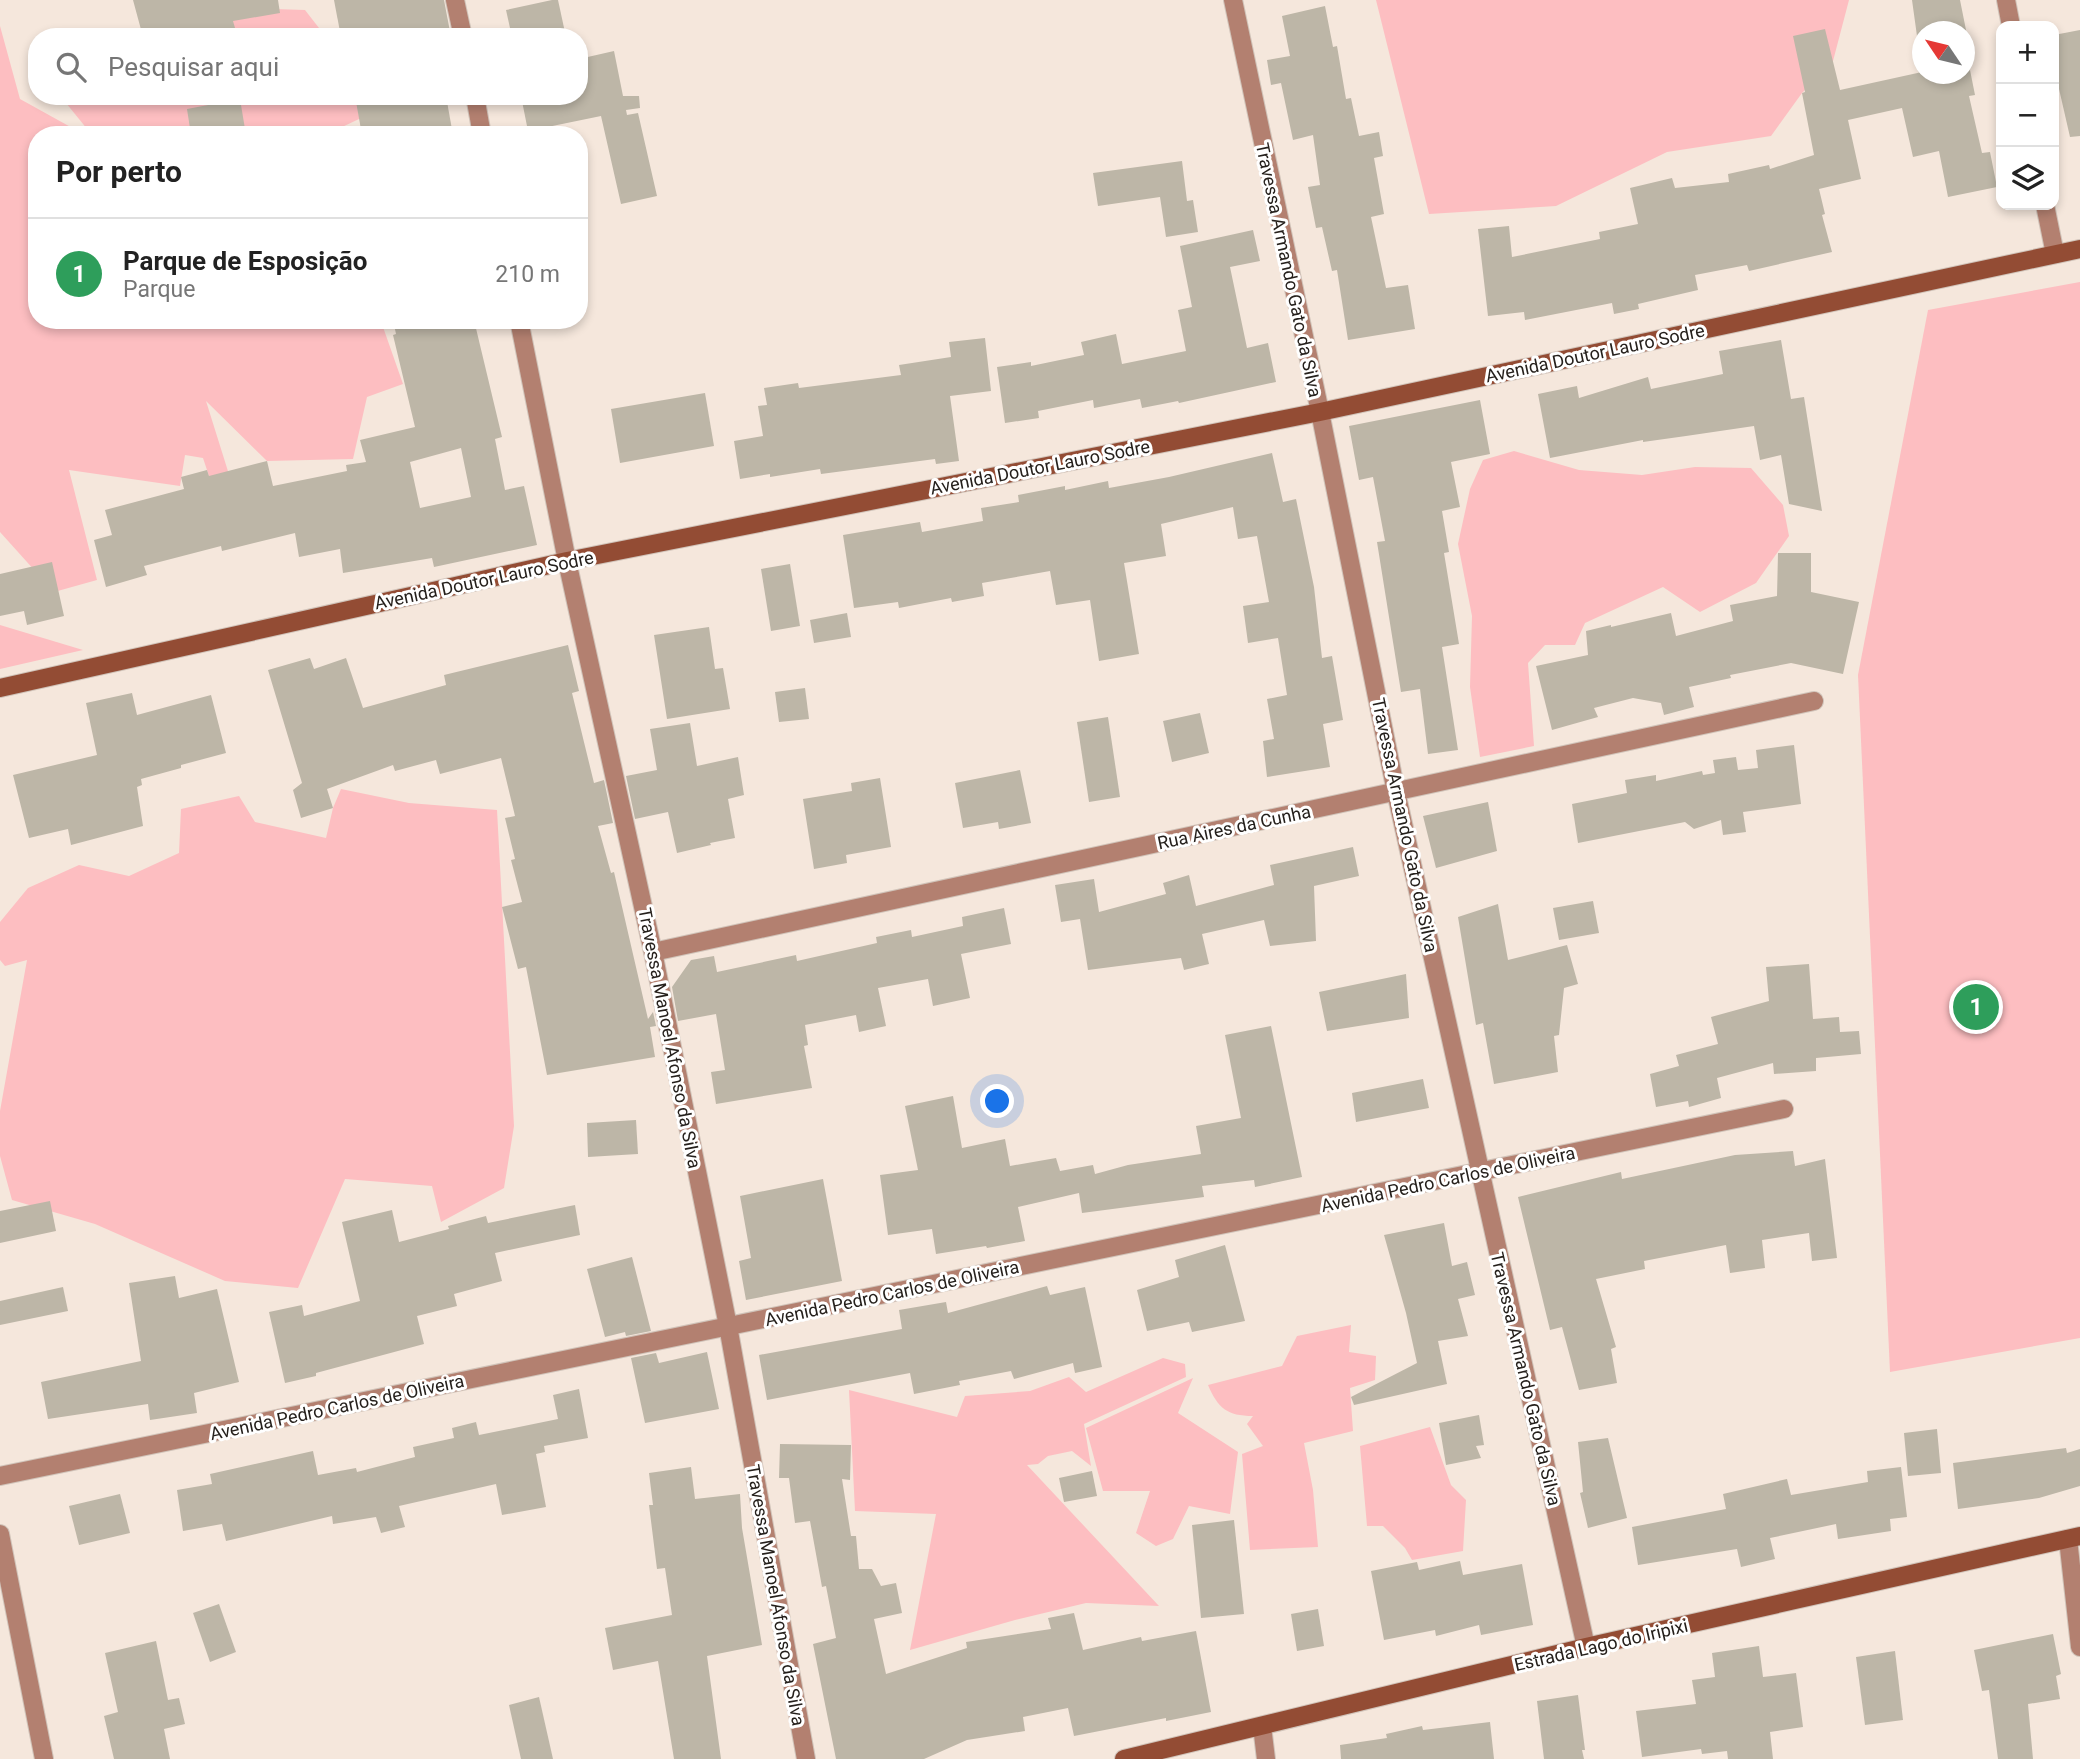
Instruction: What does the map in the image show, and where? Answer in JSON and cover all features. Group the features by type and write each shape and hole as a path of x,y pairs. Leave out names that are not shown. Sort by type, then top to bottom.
{"street":[{"path":"455,0 461,28"},
{"name":"Travessa Armando Gato da Silva","path":"1233,0 1320,412 1396,792 1586,1647"},
{"path":"2006,0 2010,21"},
{"path":"477,105 480,126"},
{"path":"2046,210 2055,254"},
{"name":"Avenida Doutor Lauro Sodre","path":"0,688 568,561 1320,412 2080,249"},
{"name":"Travessa Manoel Afonso da Silva","path":"521,329 653,952 728,1326 806,1759"},
{"name":"Rua Aires da Cunha","path":"653,952 1814,701"},
{"name":"Avenida Pedro Carlos de Oliveira","path":"0,1476 1784,1109"},
{"path":"0,1534 44,1759"},
{"path":"2074,1537 2080,1647"},
{"name":"Estrada Lago do Iripixi","path":"1124,1759 1586,1647 2074,1537"},
{"path":"1262,1726 1266,1759"}],"shaded area":[{"path":"203,0 305,10 319,28 161,28"},
{"path":"1376,0 1849,0 1833,61 1802,93 1771,136 1667,152 1556,206 1429,214"},
{"path":"0,26 20,99 69,126 28,126 28,329 384,329 403,384 367,397 353,459 267,461 206,401 237,500 219,506 203,458 185,455 180,486 69,470 97,580 54,592 0,532"},
{"path":"68,105 389,105 344,126 85,126"},
{"path":"2080,282 2080,1338 1890,1372 1858,675 1928,310"},
{"path":"1514,451 1579,470 1642,475 1695,467 1751,468 1783,505 1789,536 1756,583 1700,612 1663,587 1585,623 1575,645 1545,645 1528,663 1534,746 1480,757 1470,687 1472,616 1458,544 1470,489 1483,460"},
{"path":"0,625 83,650 0,669"},
{"path":"341,789 409,803 497,810 514,1126 504,1188 441,1222 432,1186 345,1179 298,1288 225,1281 95,1224 12,1200 0,1156 0,1111 27,960 5,966 0,960 0,922 28,888 79,865 129,876 179,853 181,809 239,796 255,822 326,838"},
{"path":"1351,1325 1349,1352 1376,1356 1375,1380 1350,1388 1353,1431 1304,1443 1313,1490 1318,1547 1250,1550 1242,1454 1263,1446 1247,1424 1253,1416 1224,1409 1208,1385 1282,1366 1297,1336"},
{"path":"1163,1358 1185,1364 1186,1377 1084,1424 1091,1466 1072,1451 1048,1456 1038,1464 1027,1465 1159,1606 1086,1603 910,1650 936,1514 855,1511 849,1390 957,1417 965,1396 1030,1391 1069,1377 1086,1392"},
{"path":"1193,1378 1178,1413 1238,1452 1230,1514 1189,1506 1173,1539 1156,1546 1136,1533 1150,1491 1103,1491 1086,1428"},
{"path":"1430,1427 1451,1485 1466,1500 1463,1551 1412,1560 1405,1548 1383,1526 1367,1526 1360,1446"}],"building":[{"path":"133,0 278,0 280,13 233,21 235,28 141,28"},
{"path":"334,0 444,0 449,28 339,28"},
{"path":"558,0 564,28 510,28 506,10"},
{"path":"1912,0 1960,0 1964,21 1915,21"},
{"path":"1325,6 1333,47 1337,46 1346,99 1351,98 1359,136 1379,132 1383,156 1374,158 1384,214 1371,217 1386,288 1408,285 1415,329 1348,340 1337,270 1332,271 1322,227 1316,228 1308,187 1320,185 1313,135 1293,140 1281,83 1271,85 1267,60 1290,56 1282,16"},
{"path":"1825,29 1840,90 1912,74 1912,84 1973,84 1975,95 1969,96 1982,153 1990,152 1996,187 1948,197 1939,151 1913,157 1902,108 1848,120 1861,179 1819,189 1825,214 1822,215 1832,252 1749,271 1747,265 1695,275 1698,290 1638,304 1639,309 1614,314 1612,303 1525,320 1524,312 1488,316 1478,229 1509,226 1512,257 1600,239 1599,232 1638,224 1630,188 1672,178 1675,188 1729,182 1728,174 1769,165 1770,169 1814,155 1793,36"},
{"path":"2080,30 2080,136 2070,137 2059,89 2059,34"},
{"path":"614,51 623,96 639,96 640,108 626,110 627,115 638,113 657,196 621,204 601,116 552,126 527,126 523,105 588,105 588,57"},
{"path":"208,105 241,105 244,126 190,126 187,109"},
{"path":"357,105 448,105 451,126 360,126"},
{"path":"1182,161 1187,201 1193,200 1198,232 1166,237 1160,197 1098,206 1093,173"},
{"path":"1253,230 1260,261 1230,267 1247,348 1268,343 1276,382 1179,403 1178,401 1142,408 1140,399 1094,408 1093,400 1038,411 1039,418 1005,423 997,367 1031,362 1031,366 1084,355 1081,342 1116,334 1122,364 1186,351 1178,310 1192,307 1180,246"},
{"path":"395,329 476,329 502,437 495,439 505,490 524,486 537,545 434,567 432,558 343,573 340,549 299,557 295,533 222,551 221,546 144,566 147,575 106,587 94,540 112,535 105,510 184,489 181,477 207,470 209,476 267,461 273,486 347,471 346,465 366,462 360,440 415,427 393,335 396,334","holes":["461,448 471,497 420,508 410,462"]},
{"path":"985,338 991,391 950,396 959,461 936,464 935,459 821,474 820,469 740,479 734,441 763,436 758,406 767,405 764,388 798,383 799,388 901,375 899,365 951,357 949,342"},
{"path":"1781,340 1791,399 1804,397 1822,511 1789,504 1781,455 1760,460 1754,426 1643,440 1550,458 1538,394 1577,386 1579,398 1648,377 1651,389 1723,374 1719,351"},
{"path":"705,393 714,446 620,463 611,409"},
{"path":"1480,400 1490,454 1451,462 1460,507 1442,511 1449,552 1444,553 1459,644 1442,647 1458,750 1428,754 1420,689 1401,692 1377,542 1385,541 1373,477 1359,480 1349,426"},
{"path":"1272,453 1283,502 1296,499 1314,587 1322,658 1332,656 1343,720 1323,724 1330,767 1267,777 1263,741 1274,739 1267,699 1287,695 1278,638 1248,643 1243,606 1269,602 1257,536 1238,539 1233,507 1161,524 1166,556 1124,563 1139,654 1099,661 1090,600 1056,605 1050,571 982,583 984,596 952,602 951,598 899,608 898,602 854,608 843,535 920,522 922,532 983,521 981,508 1019,502 1018,495 1065,486 1065,490 1108,481 1109,488"},
{"path":"1778,553 1811,553 1811,592 1859,602 1843,674 1791,663 1730,675 1731,678 1689,687 1694,707 1664,715 1661,703 1633,698 1594,708 1598,717 1552,730 1536,666 1588,655 1586,631 1611,625 1671,613 1676,636 1733,621 1730,605 1777,596"},
{"path":"52,562 64,616 27,625 24,611 0,616 0,574"},
{"path":"790,564 800,626 771,631 761,569"},
{"path":"847,613 851,637 814,643 810,620"},
{"path":"709,627 715,669 723,668 730,709 667,719 654,635"},
{"path":"568,645 579,691 572,693 594,783 604,780 613,823 598,826 611,873 614,872 648,1019 653,1012 656,1026 650,1027 655,1057 547,1075 526,967 518,969 502,907 522,902 511,860 515,859 505,818 515,816 501,758 440,774 436,760 395,771 393,765 327,789 333,808 301,818 293,790 302,783 268,670 310,658 314,669 346,658 363,708 446,685 444,675"},
{"path":"805,688 809,719 779,722 775,692"},
{"path":"132,693 137,715 211,695 226,753 141,779 142,785 137,787 143,826 71,845 68,829 29,838 13,775 97,755 86,703"},
{"path":"1200,713 1209,753 1172,762 1163,721"},
{"path":"1108,717 1120,797 1089,802 1077,722"},
{"path":"690,723 697,766 738,757 744,795 728,799 735,838 677,853 668,812 635,819 626,776 657,770 650,729"},
{"path":"1794,745 1801,804 1743,812 1746,832 1723,835 1721,820 1694,829 1685,822 1578,843 1572,804 1627,793 1625,780 1656,775 1656,781 1702,771 1703,775 1715,773 1713,760 1736,757 1738,770 1758,768 1756,750"},
{"path":"1020,770 1031,823 999,829 998,822 963,828 955,783"},
{"path":"880,778 891,847 846,855 847,863 814,869 803,799 852,791 851,783"},
{"path":"1488,802 1497,851 1436,868 1423,816"},
{"path":"1353,847 1359,876 1314,886 1316,941 1270,946 1264,920 1202,934 1209,964 1184,970 1181,958 1088,970 1080,919 1061,922 1055,885 1094,879 1099,912 1166,894 1163,883 1189,875 1196,906 1274,885 1270,865"},
{"path":"1593,901 1599,933 1559,940 1553,908"},
{"path":"1498,904 1508,960 1567,945 1578,984 1564,988 1559,1035 1554,1036 1558,1072 1494,1084 1483,1023 1476,1025 1458,917"},
{"path":"1004,908 1011,944 961,954 970,998 933,1006 928,979 878,988 886,1026 859,1032 856,1015 805,1025 808,1045 804,1046 812,1088 716,1104 711,1072 725,1070 716,1014 678,1021 672,987 691,960 714,956 717,972 796,955 797,961 877,943 876,937 911,930 912,937 963,926 962,917"},
{"path":"1809,964 1813,1019 1839,1017 1840,1032 1859,1031 1861,1054 1816,1058 1816,1071 1774,1074 1773,1063 1717,1078 1721,1098 1689,1107 1688,1101 1656,1107 1650,1074 1679,1066 1676,1055 1718,1044 1711,1017 1769,1001 1766,967"},
{"path":"1406,974 1409,1018 1327,1031 1319,992"},
{"path":"1271,1026 1302,1177 1255,1187 1254,1180 1202,1186 1204,1197 1082,1213 1079,1193 1018,1207 1025,1241 987,1248 986,1246 936,1254 932,1229 888,1235 880,1175 918,1170 905,1106 953,1096 962,1148 1005,1139 1010,1166 1056,1158 1060,1171 1093,1165 1095,1174 1128,1165 1201,1154 1196,1126 1241,1118 1225,1035"},
{"path":"1423,1079 1429,1108 1356,1122 1352,1093"},
{"path":"636,1120 638,1154 588,1157 587,1123"},
{"path":"1793,1151 1795,1166 1825,1159 1837,1258 1812,1261 1809,1233 1762,1240 1765,1268 1730,1273 1726,1245 1644,1261 1645,1269 1596,1279 1616,1347 1611,1349 1617,1383 1579,1390 1562,1327 1550,1330 1518,1197 1621,1172 1622,1179 1735,1155"},
{"path":"823,1179 842,1281 746,1300 739,1261 751,1258 740,1196"},
{"path":"50,1201 56,1231 0,1243 0,1211"},
{"path":"575,1205 580,1235 495,1253 502,1281 454,1294 457,1306 417,1316 424,1344 285,1383 269,1312 302,1305 304,1316 360,1301 342,1222 392,1210 399,1242 486,1216 488,1223"},
{"path":"1444,1223 1452,1266 1467,1262 1475,1295 1458,1299 1468,1336 1438,1341 1447,1384 1354,1405 1351,1397 1417,1363 1384,1235"},
{"path":"1225,1245 1245,1321 1192,1332 1189,1322 1147,1331 1137,1290 1179,1277 1175,1260"},
{"path":"632,1257 651,1331 626,1336 625,1332 605,1337 587,1269"},
{"path":"175,1276 179,1298 217,1289 239,1382 194,1393 197,1413 150,1420 148,1404 48,1419 41,1382 141,1361 129,1283"},
{"path":"1047,1286 1050,1295 1085,1287 1102,1367 1075,1373 1073,1363 1014,1379 1011,1371 959,1381 960,1385 914,1394 910,1373 767,1400 759,1355 902,1329 899,1310 946,1302 948,1313"},
{"path":"63,1287 68,1311 0,1325 0,1301"},
{"path":"707,1352 719,1409 645,1423 631,1358 656,1353 659,1363"},
{"path":"579,1389 588,1438 544,1446 545,1452 536,1454 546,1507 502,1515 496,1484 399,1506 405,1527 381,1533 376,1517 333,1524 332,1516 226,1541 222,1524 183,1531 177,1490 212,1484 210,1474 313,1451 318,1475 356,1468 357,1472 415,1457 413,1447 454,1438 452,1428 476,1422 479,1435 558,1419 553,1395"},
{"path":"1479,1415 1484,1445 1476,1446 1481,1458 1446,1465 1439,1423"},
{"path":"1937,1429 1941,1473 1908,1476 1904,1433"},
{"path":"1608,1438 1627,1518 1588,1528 1580,1493 1583,1492 1578,1442"},
{"path":"780,1444 851,1445 850,1480 842,1479 851,1536 856,1536 859,1569 872,1569 881,1586 896,1583 902,1613 874,1619 886,1674 967,1648 966,1642 1051,1629 1048,1618 1074,1613 1083,1650 1141,1637 1142,1641 1196,1631 1211,1712 1074,1736 1068,1708 1023,1717 1025,1731 967,1740 924,1759 836,1759 813,1644 836,1638 826,1586 822,1587 810,1521 795,1523 789,1478 779,1478"},
{"path":"2066,1448 2067,1453 2080,1449 2080,1486 2039,1498 1958,1509 1953,1463"},
{"path":"691,1467 695,1499 740,1494 742,1528 762,1645 707,1656 721,1759 674,1759 658,1661 613,1670 605,1628 672,1615 665,1568 657,1569 649,1505 653,1505 649,1473"},
{"path":"1901,1467 1907,1517 1890,1519 1891,1531 1838,1539 1836,1524 1770,1538 1775,1559 1741,1567 1737,1549 1638,1565 1632,1527 1726,1509 1723,1494 1787,1479 1791,1495 1868,1482 1867,1471"},
{"path":"1092,1471 1097,1496 1064,1502 1059,1478"},
{"path":"120,1494 130,1533 79,1545 69,1506"},
{"path":"1234,1520 1244,1614 1201,1618 1192,1525"},
{"path":"1460,1561 1463,1575 1522,1564 1533,1625 1481,1635 1479,1625 1436,1636 1435,1630 1384,1640 1371,1571 1417,1562 1419,1570"},
{"path":"219,1604 236,1652 210,1662 193,1613"},
{"path":"1318,1609 1324,1646 1297,1651 1291,1614"},
{"path":"2053,1634 2061,1674 2056,1676 2060,1699 2028,1704 2033,1759 1998,1759 1989,1690 1982,1691 1974,1650"},
{"path":"156,1641 168,1700 179,1698 185,1724 164,1729 170,1759 114,1759 104,1716 118,1712 105,1653"},
{"path":"1759,1646 1763,1677 1796,1673 1803,1727 1770,1732 1773,1759 1728,1759 1727,1751 1702,1754 1701,1749 1642,1757 1636,1711 1696,1704 1692,1680 1715,1677 1712,1653"},
{"path":"1895,1651 1903,1720 1865,1725 1856,1657"},
{"path":"1578,1695 1584,1759 1544,1759 1537,1701"},
{"path":"539,1697 553,1759 521,1759 509,1705"},
{"path":"1490,1722 1494,1759 1341,1759 1340,1745 1387,1738 1386,1734 1422,1726 1423,1730"}],"place":[{"name":"Parque de Esposição","path":"1976,1007"}]}
